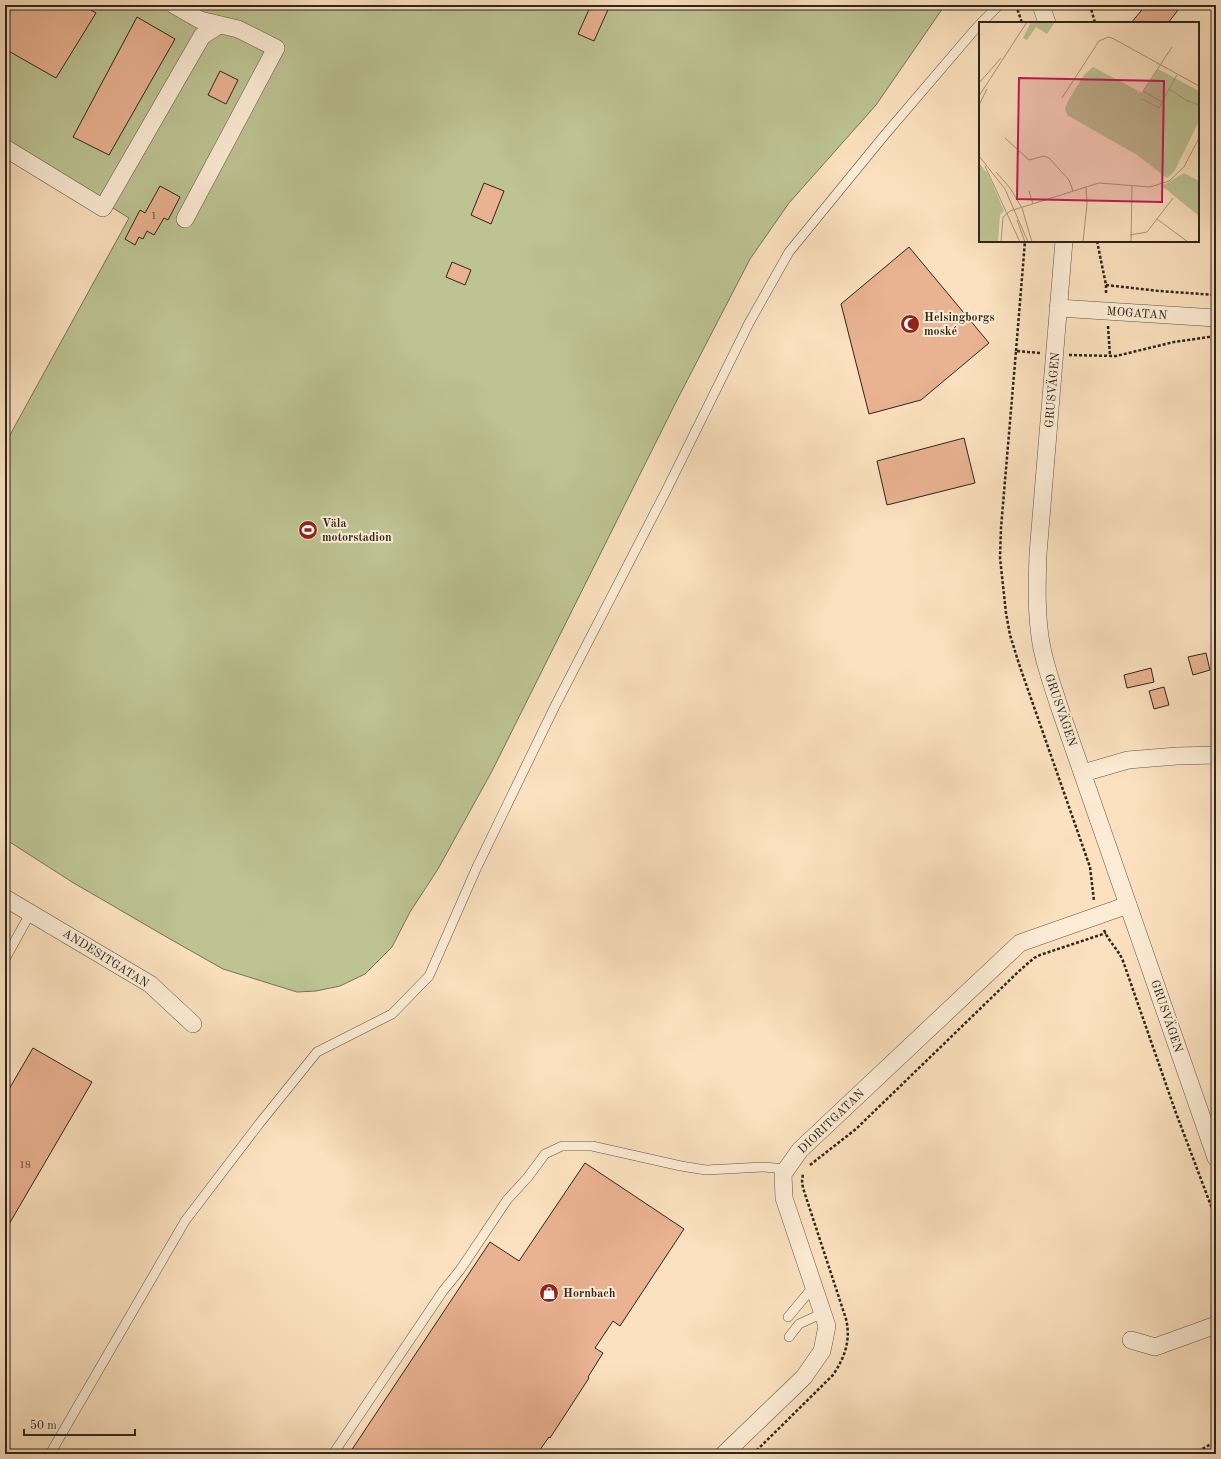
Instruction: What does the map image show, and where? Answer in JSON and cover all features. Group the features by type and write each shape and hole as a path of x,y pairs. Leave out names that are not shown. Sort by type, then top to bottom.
{"street":[{"path":"174,5 200,20 238,29 276,48 185,219"},
{"path":"1041,5 1047,22"},
{"path":"5,148 103,208 202,36 219,25"},
{"name":"GRUSVÄGEN","path":"1064,242 1036,587 1037,614 1041,643 1047,669 1216,1158"},
{"name":"MOGATAN","path":"1058,308 1216,318"},
{"path":"1083,773 1128,760 1177,756 1216,755"},
{"name":"ANDESITGATAN","path":"7,904 31,912 150,984 193,1024"},
{"name":"DIORITGATAN","path":"724,1454 804,1377 822,1351 827,1326 784,1198 783,1174 800,1150 1020,943 1128,905"},
{"path":"1131,1340 1155,1347 1216,1325"}],"lane":[{"path":"983,22 999,5"},
{"path":"50,1454 186,1221 259,1124 317,1052 392,1014 429,976 477,867 555,706 666,491 749,323 789,252 888,131 970,34 979,26"},
{"path":"5,959 31,912"},
{"path":"333,1454 443,1291 460,1270 507,1200 545,1154 562,1146 592,1146 681,1166 706,1170 763,1167 787,1169"},
{"path":"788,1317 814,1286"},
{"path":"789,1337 799,1324 823,1313"}],"path":[{"path":"1016,5 1022,22"},
{"path":"1090,5 1095,22"},
{"path":"1025,242 1001,528 1000,558 1010,635 1018,664 1090,867 1093,892 1099,915 1108,939 1119,951 1123,961 1176,1113 1216,1219"},
{"path":"1106,285 1216,295"},
{"path":"1016,351 1083,356 1116,356 1174,342 1216,336"},
{"path":"752,1454 833,1375 841,1364 848,1339 846,1319 803,1188 803,1175 810,1166 856,1129 1034,958 1106,933"},
{"path":"1194,1454 1216,1441"}],"green space":[{"name":"Väla motorstadion","path":"5,5 945,5 876,105 789,203 750,259 676,402 492,771 438,869 410,912 392,947 365,974 340,986 316,991 297,992 223,969 72,882 5,839 5,444 129,218 5,141"}],"building":[{"path":"5,5 83,5 96,13 56,78 5,49"},
{"path":"591,5 610,5 594,41 578,34"},
{"path":"1146,5 1182,5 1169,22 1132,22"},
{"path":"137,17 175,39 109,155 73,137"},
{"path":"220,71 238,80 226,104 208,95"},
{"path":"484,183 504,191 491,224 471,215"},
{"path":"160,186 180,197 168,220 164,218 154,235 147,231 143,239 139,237 135,245 125,239 140,210 145,213"},
{"name":"Helsingborgs moské","path":"909,247 989,343 921,400 869,414 841,304"},
{"path":"452,262 471,270 465,285 446,277"},
{"path":"964,438 975,483 887,505 877,461"},
{"path":"1206,653 1210,670 1193,675 1188,657"},
{"path":"1151,668 1154,682 1127,688 1124,675"},
{"path":"1164,687 1169,705 1154,709 1149,691"},
{"path":"33,1048 92,1082 5,1231 5,1096"},
{"name":"Hornbach","path":"585,1163 684,1229 620,1326 613,1321 595,1348 603,1353 588,1377 589,1378 550,1438 549,1437 537,1454 349,1454 490,1242 519,1261"}],"place":[{"name":"Helsingborgs moské","path":"910,324"},
{"name":"Väla motorstadion","path":"308,530"},
{"name":"Hornbach","path":"549,1293"}]}
